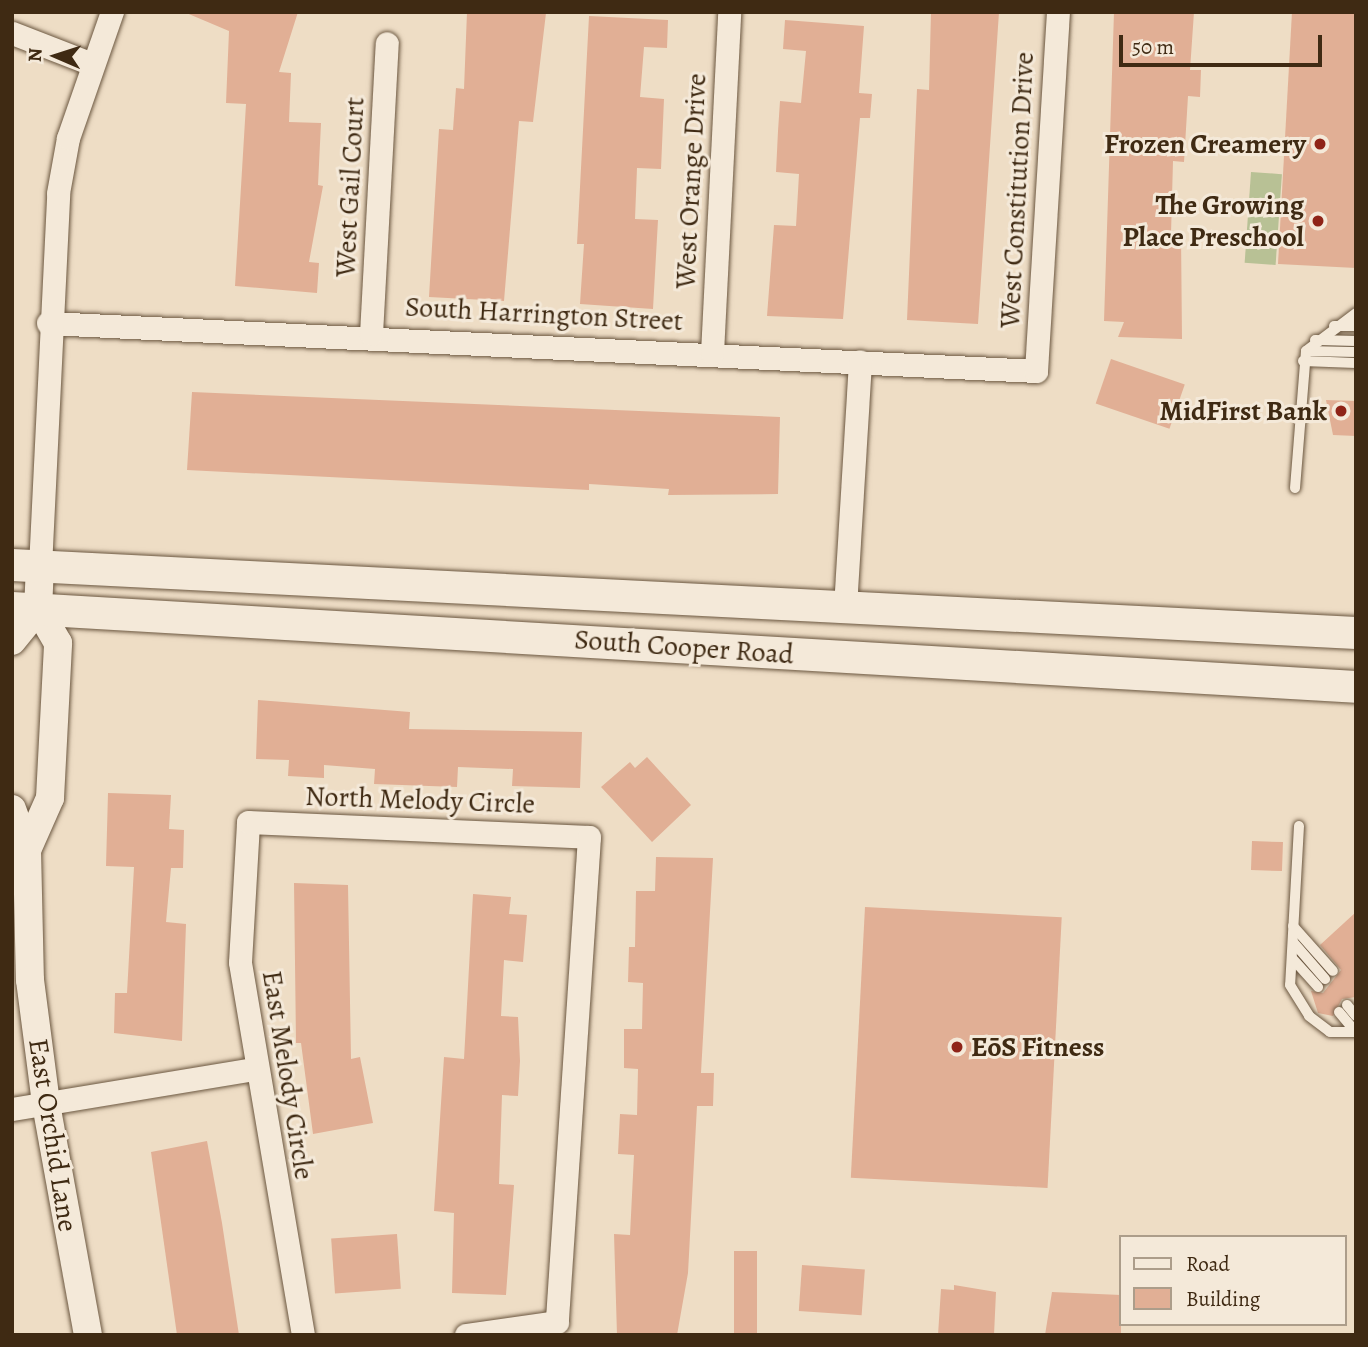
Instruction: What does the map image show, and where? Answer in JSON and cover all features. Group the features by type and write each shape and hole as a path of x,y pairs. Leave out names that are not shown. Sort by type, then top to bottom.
{"main road":[{"name":"South Cooper Road","path":"26,566 1356,633"},
{"path":"842,656 845,607"},
{"name":"South Cooper Road","path":"25,609 1356,687"}],"street":[{"path":"12,641 25,609 26,566 61,179 92,64 112,12"},
{"name":"West Orange Drive","path":"712,353 729,12"},
{"name":"West Constitution Drive","path":"1036,371 1058,12"},
{"path":"12,33 92,64"},
{"name":"West Gail Court","path":"371,334 387,43"},
{"name":"South Harrington Street","path":"48,323 371,334 1036,371"},
{"path":"845,607 860,362"},
{"name":"East Orchid Lane","path":"25,609 58,643 50,798 27,850"},
{"name":"East Orchid Lane","path":"12,809 27,850 30,980 46,1104 88,1335"},
{"name":"North Melody Circle","path":"248,822 589,837 557,1322 466,1335"},
{"name":"East Melody Circle","path":"248,822 240,962 254,1069 303,1335"},
{"path":"12,1110 254,1069"}],"lane":[{"path":"1295,488 1305,356 1315,340 1356,313"},
{"path":"1334,326 1356,326"},
{"path":"1315,340 1356,341"},
{"path":"1305,356 1356,352"},
{"path":"1305,356 1356,363"},
{"path":"1299,826 1290,985 1309,1016 1330,1032 1356,1032 1343,1008 1356,1016"},
{"path":"1293,926 1325,979"},
{"path":"1293,942 1325,979"},
{"path":"1292,958 1325,979"}],"green space":[{"path":"1251,172 1282,174 1276,265 1245,263"}],"building":[{"path":"184,12 298,12 279,72 291,73 289,122 321,123 318,185 323,186 309,262 319,263 317,293 235,286 246,104 226,103 229,31"},
{"path":"467,12 546,13 533,122 519,121 504,301 429,297 439,129 453,130 456,88 464,89"},
{"path":"931,12 999,12 978,324 907,320 917,89 929,90"},
{"path":"1114,12 1194,12 1190,70 1201,70 1200,97 1188,96 1184,162 1173,161 1171,234 1181,234 1182,339 1118,337 1124,322 1104,321"},
{"path":"1292,12 1356,12 1356,268 1278,264"},
{"path":"589,16 668,20 667,48 644,47 640,97 664,99 661,169 637,168 635,219 658,220 653,309 580,304 584,244 577,244"},
{"path":"785,20 864,26 859,93 872,94 870,118 860,118 843,319 767,316 774,225 796,226 799,174 776,172 778,131 780,101 801,103 806,51 783,49"},
{"path":"1111,359 1185,384 1169,429 1096,403"},
{"path":"192,392 780,417 778,494 668,495 669,489 589,484 589,490 187,470"},
{"name":"MidFirst Bank","path":"1326,400 1356,401 1356,436 1333,435"},
{"path":"258,700 410,712 409,729 582,732 580,788 512,786 513,769 458,767 457,787 374,784 375,769 324,765 324,778 288,776 289,760 256,759"},
{"path":"647,757 691,805 652,842 601,787 630,762 635,768"},
{"path":"108,793 171,795 169,829 184,830 183,868 171,868 166,922 186,924 182,1041 114,1033 115,993 127,993 134,867 106,866"},
{"path":"1252,841 1283,842 1282,871 1251,870"},
{"path":"656,857 713,858 701,1073 714,1073 713,1106 697,1106 688,1273 677,1335 617,1335 614,1234 630,1235 634,1155 618,1154 620,1114 637,1115 638,1069 624,1068 624,1029 642,1029 643,983 628,982 629,947 635,947 636,891 655,891"},
{"path":"294,883 348,885 351,1059 360,1057 373,1123 313,1134 301,1043 296,1043"},
{"path":"473,894 511,897 509,914 527,915 523,962 504,960 501,1016 518,1017 520,1061 518,1096 502,1095 499,1184 514,1185 506,1295 452,1293 454,1213 434,1211 444,1057 464,1059"},
{"name":"EōS Fitness","path":"865,907 1062,917 1048,1188 851,1178"},
{"path":"1356,912 1356,997 1342,999 1333,1016 1318,1013 1311,991 1323,993 1341,970 1320,945"},
{"path":"207,1141 239,1335 177,1335 151,1152"},
{"path":"397,1234 401,1289 335,1293 331,1239"},
{"path":"734,1251 757,1251 757,1335 734,1335"},
{"path":"802,1265 865,1269 862,1315 799,1311"},
{"path":"954,1285 996,1292 994,1335 938,1335 941,1289 954,1290"},
{"path":"1052,1292 1120,1295 1121,1335 1045,1335"}],"place":[{"name":"Frozen Creamery","path":"1320,144"},
{"name":"The Growing Place Preschool","path":"1318,221"},
{"name":"MidFirst Bank","path":"1341,411"},
{"name":"EōS Fitness","path":"957,1047"}]}
